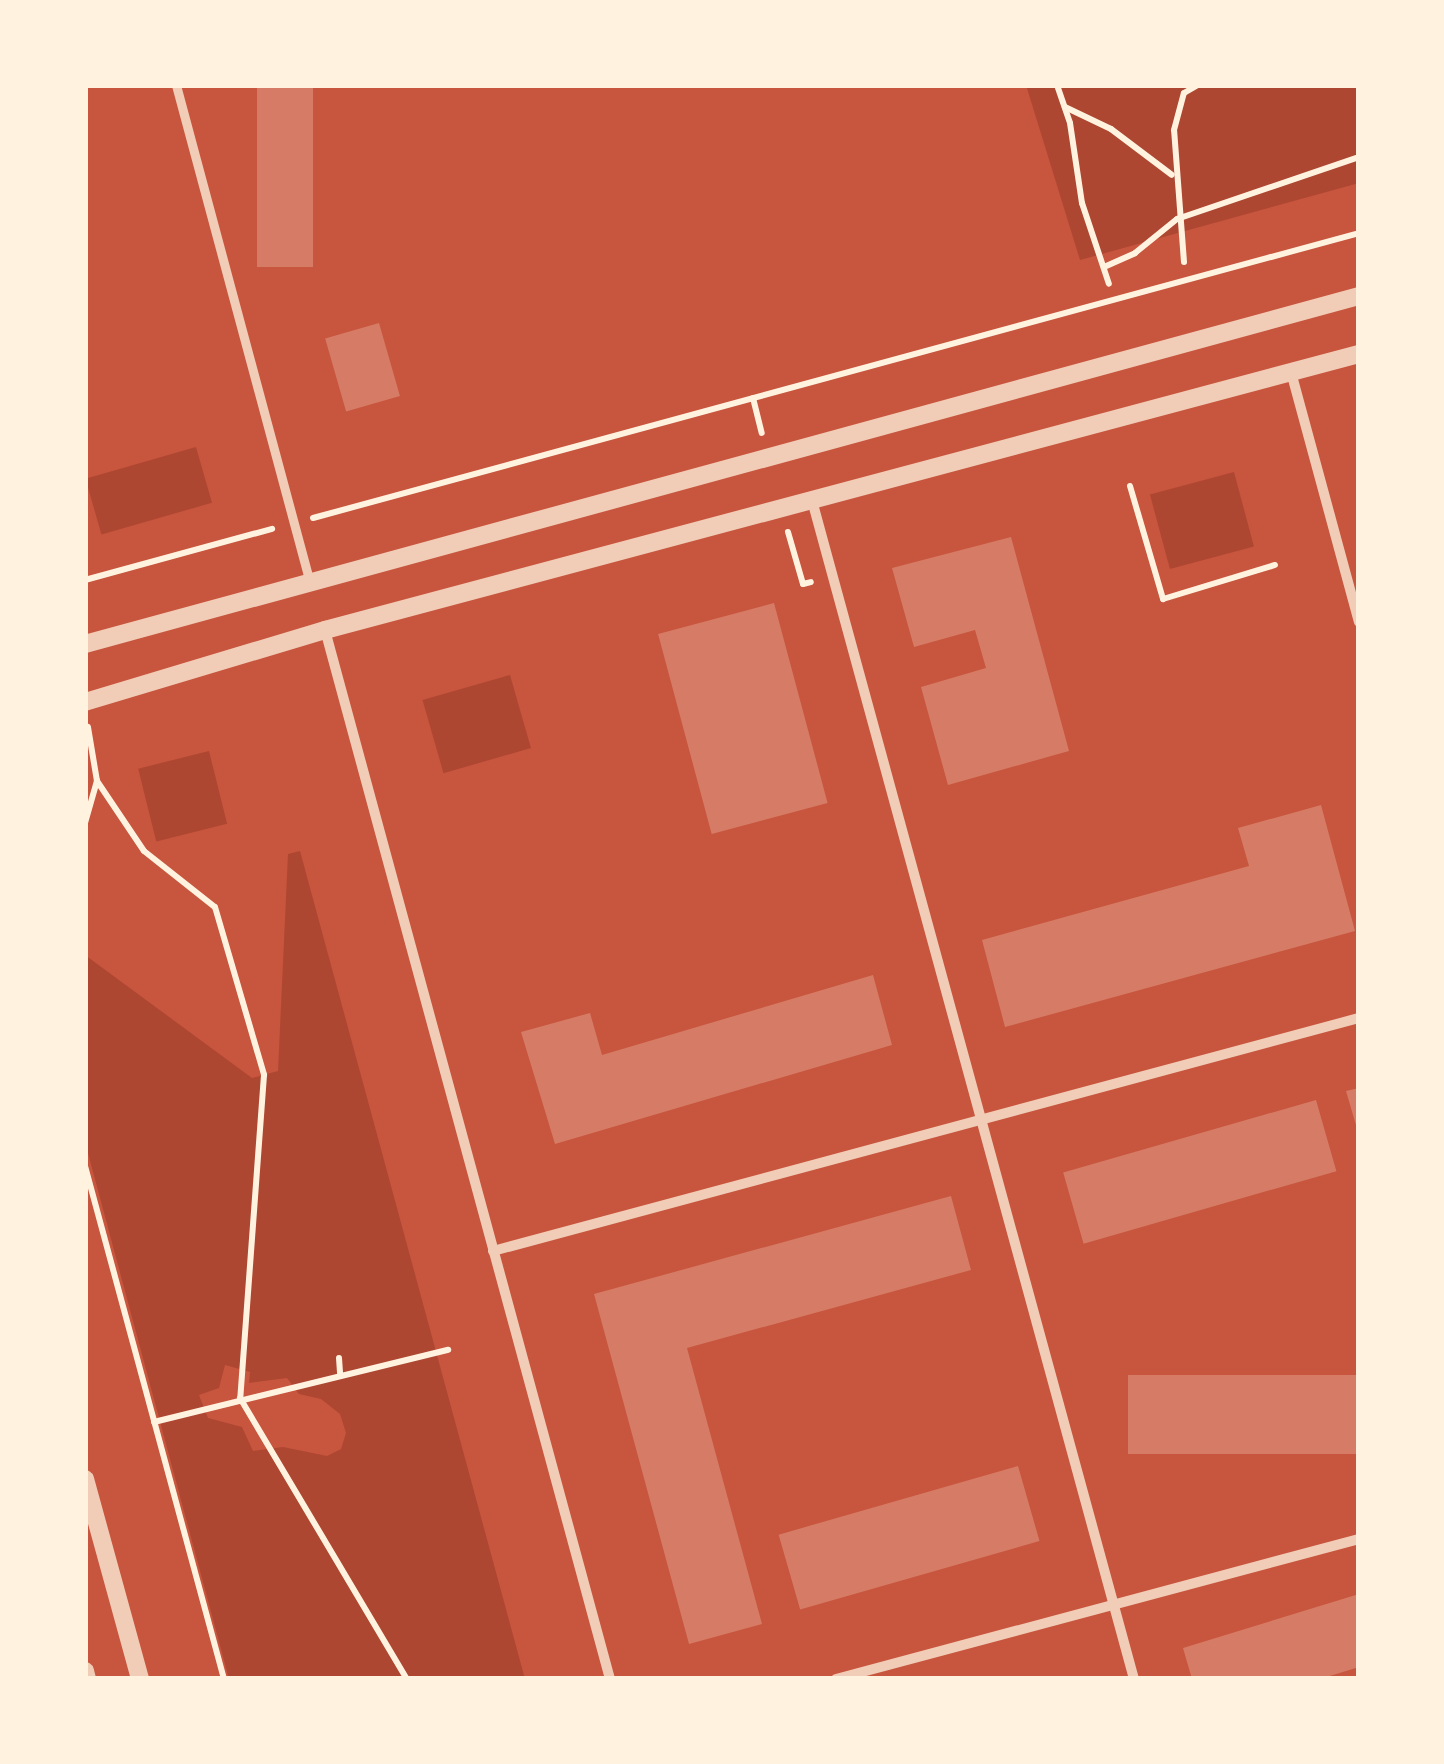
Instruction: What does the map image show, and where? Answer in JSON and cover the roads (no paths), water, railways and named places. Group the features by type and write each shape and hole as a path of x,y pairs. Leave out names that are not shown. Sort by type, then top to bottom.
{"street":[{"path":"176,85 310,582"},
{"path":"85,644 1359,296"},
{"path":"85,702 325,630 813,504 1359,354"},
{"path":"1291,372 1359,622"},
{"path":"813,504 1134,1679"},
{"path":"325,630 610,1679"},
{"path":"493,1251 1359,1018"},
{"path":"85,1478 140,1679"},
{"path":"836,1679 1359,1539"},
{"path":"85,1671 87,1679"}]}
